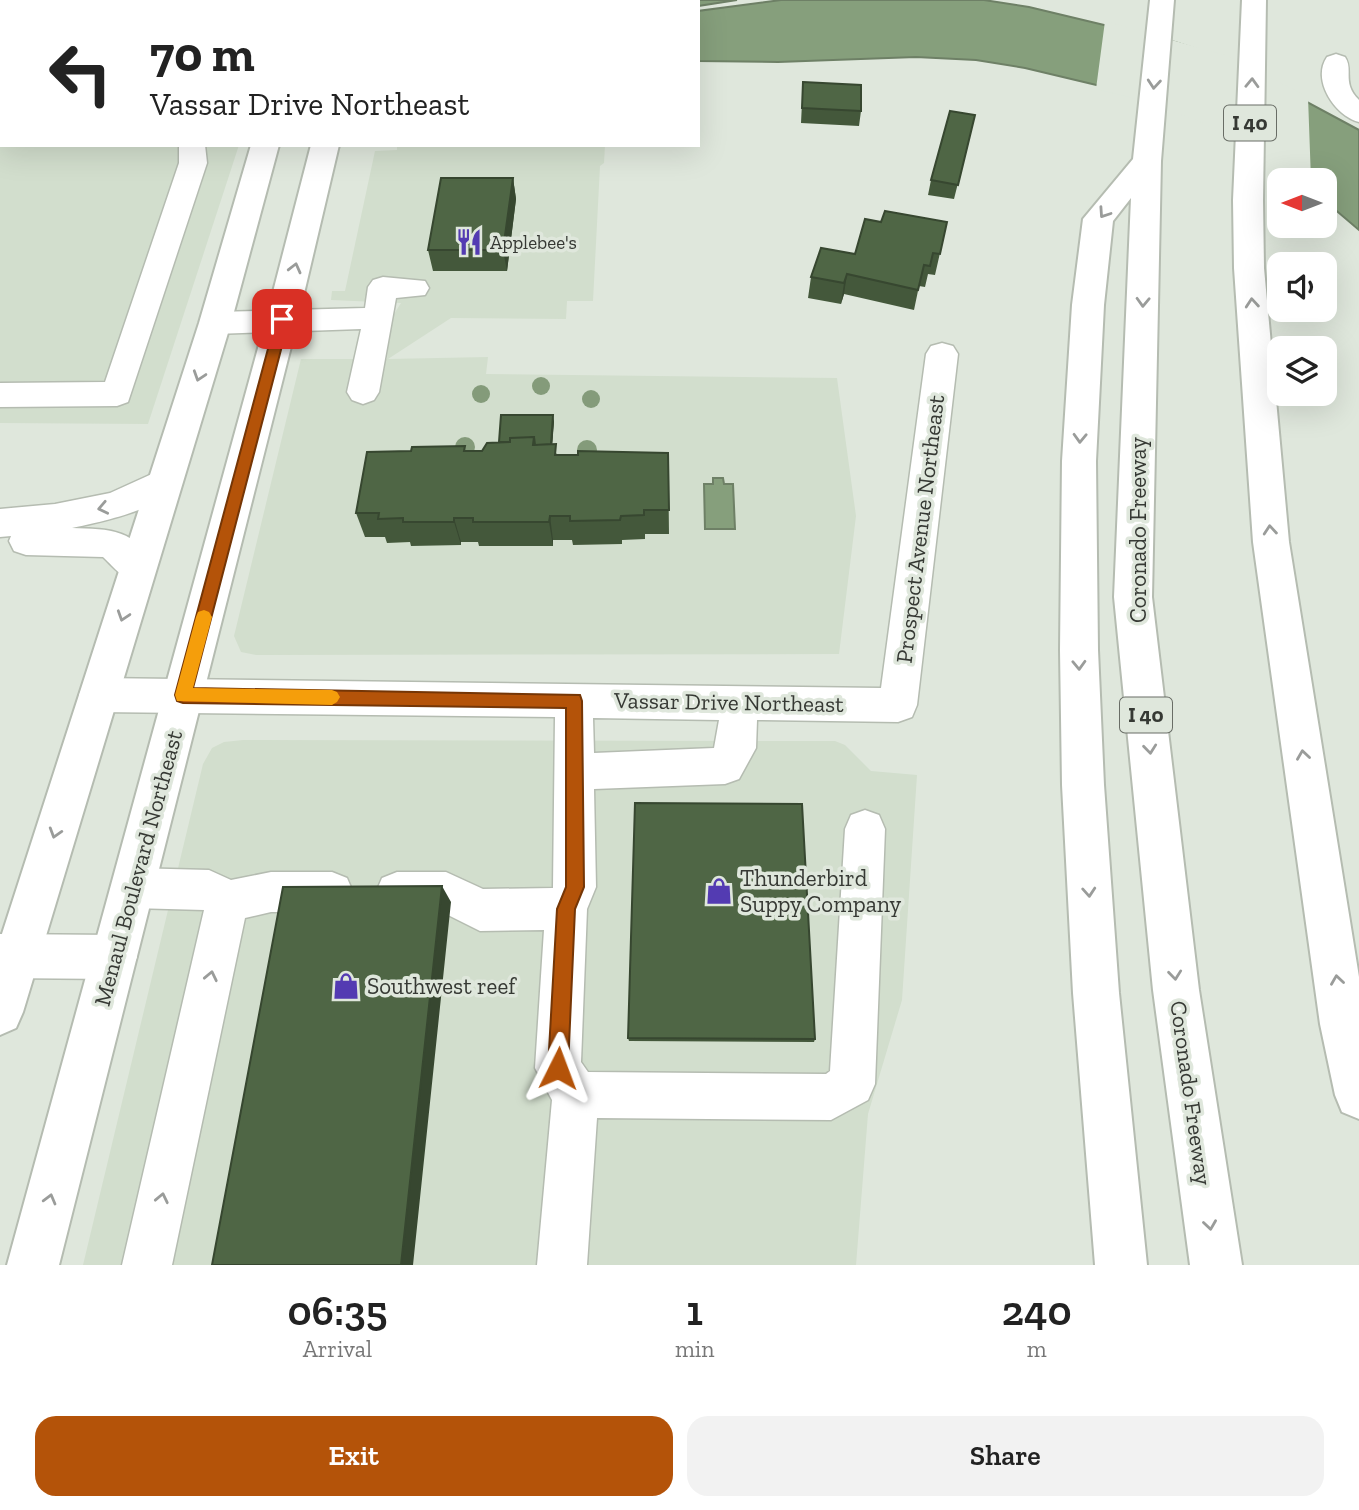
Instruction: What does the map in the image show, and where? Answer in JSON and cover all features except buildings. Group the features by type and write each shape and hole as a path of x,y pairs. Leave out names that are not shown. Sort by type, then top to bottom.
{"main road":[{"name":"I 40","path":"1254,0 1248,200 1249,268 1271,542 1343,1024 1359,1095"},
{"name":"Coronado Freeway","path":"1161,8 1147,161 1133,597 1176,990 1216,1265"},
{"path":"0,1012 9,956 98,695 215,323 264,147"},
{"name":"Menaul Boulevard Northeast","path":"33,1265 282,319 325,147"},
{"path":"1121,1265 1096,993 1083,785 1079,650 1079,473 1088,305 1098,219 1147,161"},
{"path":"1343,1024 1359,1069"}],"street":[{"path":"1336,62 1334,85 1340,96 1359,114"},
{"path":"0,395 117,394 193,163 192,147"},
{"path":"363,392 383,287 414,289"},
{"path":"215,323 378,318"},
{"name":"Prospect Avenue Northeast","path":"898,705 942,354"},
{"path":"0,523 55,518 117,505 165,481"},
{"path":"0,541 111,542 138,568"},
{"name":"Vassar Drive Northeast","path":"98,695 898,705"},
{"path":"562,1265 576,1095 558,1068 566,909 575,887 574,701"},
{"path":"574,772 726,766 736,748 739,703"},
{"path":"576,1095 831,1097 852,1084 865,830"},
{"path":"132,888 209,890 227,901 271,892 446,892 480,910 566,909"},
{"path":"147,1265 227,901"},
{"path":"9,956 115,957"}],"shaded area":[{"path":"700,0 737,0 700,6"},
{"path":"781,0 984,0 1029,7 1175,42 1227,59 1359,130 1359,230 1337,211 1337,168 1278,168 1201,118 1130,93 1025,68 976,60 916,57 778,62 700,61 700,11"},
{"path":"0,147 238,147 148,424 0,423"},
{"path":"397,147 605,147 604,163 600,166 593,301 567,301 566,319 451,318 388,359 488,357 486,374 837,378 856,516 839,654 256,655 241,652 234,636 301,359 387,359 389,332 394,314 401,303 331,300 332,291 345,291 375,151 397,150"},
{"path":"713,478 723,478 724,484 733,484 735,529 705,529 704,484 713,484"},
{"path":"835,741 845,745 871,771 917,775 902,1000 868,1114 856,1265 83,1265 203,764 212,748 224,742"}],"pier":[{"path":"1105,21 1228,56 1308,97 1311,168 1274,168 1199,121 1129,97 1096,89"}],"slow traffic":[{"path":"204,617 183,695 332,697"}],"place":[{"name":"Applebee's","path":"469,242"},
{"name":"Thunderbird Suppy Company","path":"719,891"},
{"name":"Southwest reef","path":"346,986"}],"route":[{"path":"282,319 183,695 574,701 575,887 566,909 558,1068"}]}
